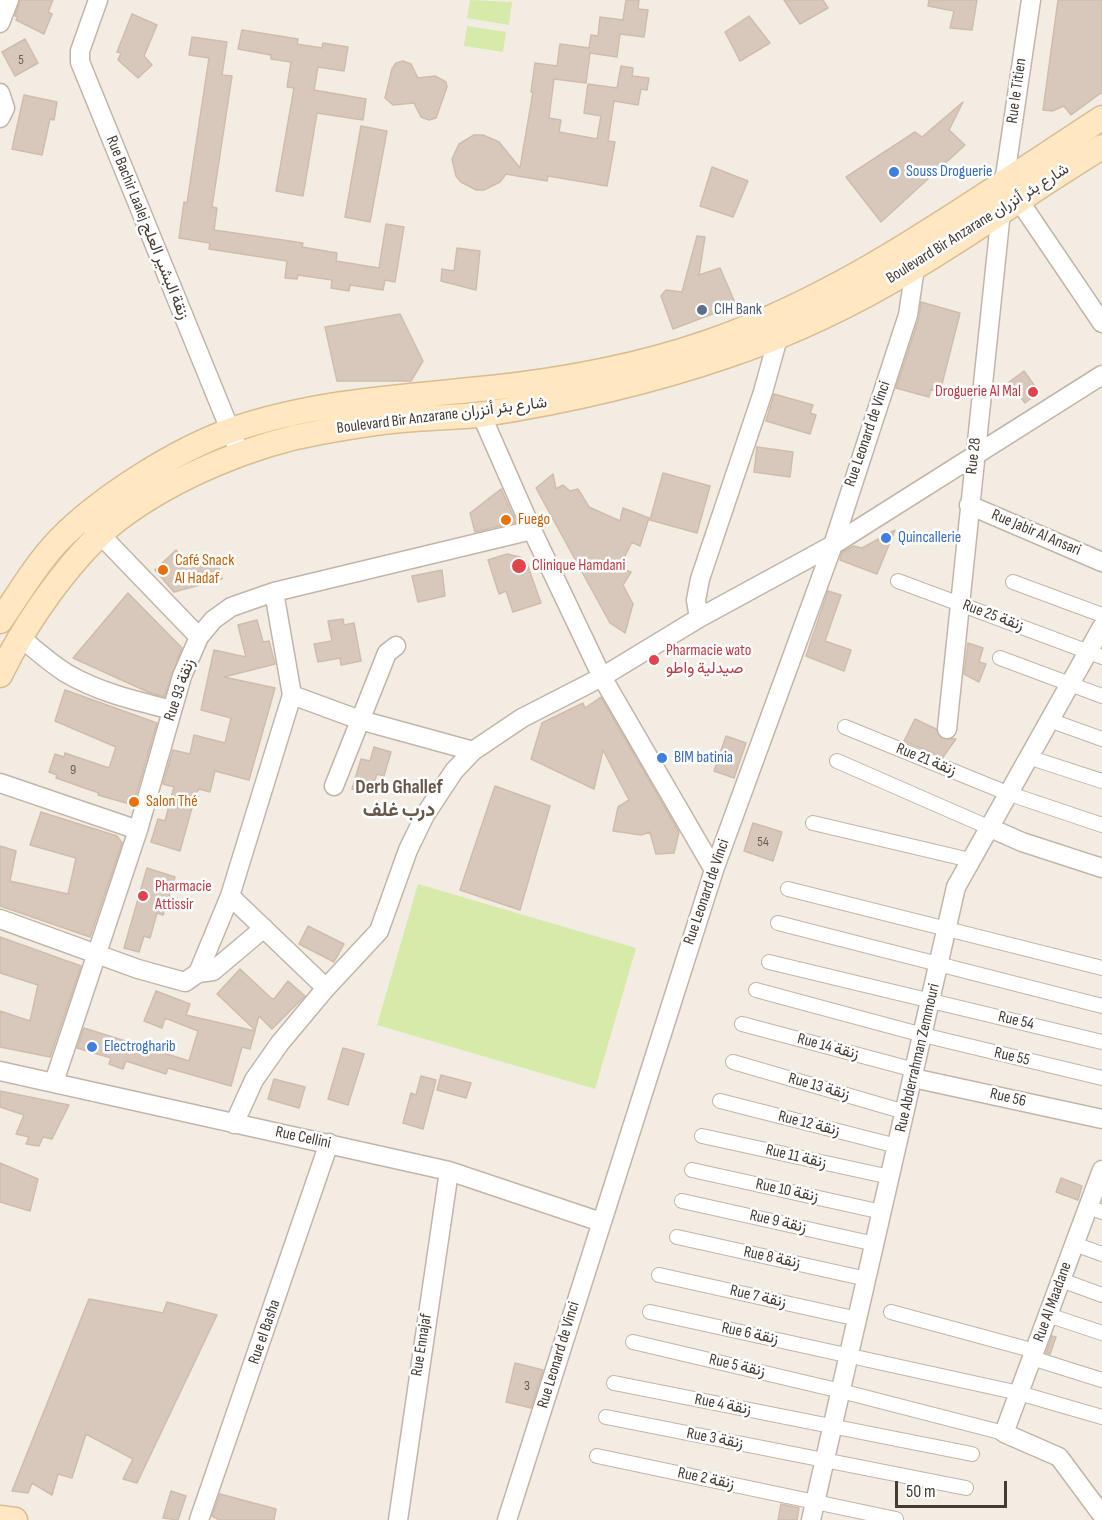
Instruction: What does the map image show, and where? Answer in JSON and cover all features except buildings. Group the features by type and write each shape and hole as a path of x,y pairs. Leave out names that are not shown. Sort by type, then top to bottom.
{"main road":[{"name":"Boulevard Bir Anzarane شارع بئر أنزران","path":"0,621 37,567 85,516 131,482 230,430 279,417 360,401 524,384 594,373 781,324 811,322 915,268 1008,197 1102,118"},
{"name":"Boulevard Bir Anzarane شارع بئر أنزران","path":"0,675 21,638 55,587 100,535 132,510 169,487 239,453 318,432 413,419 481,414 644,382 729,356 852,277 1102,147"},
{"path":"0,1518 15,1520"}],"street":[{"path":"0,23 9,0"},
{"name":"Rue Bachir Laalej زنقة البشير العلج","path":"98,0 80,51 80,62 239,453"},
{"name":"Rue le Titien","path":"1008,197 1031,0"},
{"path":"0,93 5,108 0,118"},
{"path":"1008,197 1102,323"},
{"name":"Rue 28","path":"947,729 974,458 1008,197"},
{"name":"Rue Leonard de Vinci","path":"507,1520 714,870 833,545 908,315 915,268"},
{"path":"699,618 696,600 700,579 781,324"},
{"path":"234,1124 260,1071 326,988 378,931 408,850 425,815 454,771 473,751 522,718 602,677 699,618 833,545 1102,375"},
{"path":"481,414 532,530 602,677 714,870"},
{"name":"Rue Jabir Al Ansari","path":"969,505 1102,562"},
{"path":"85,516 100,535 199,637"},
{"name":"Rue 93 زنقة","path":"54,1082 99,954 138,830 182,676 199,637 213,620 231,607 274,591 532,530"},
{"name":"Rue 25 زنقة","path":"898,581 1095,654"},
{"path":"1013,582 1102,615"},
{"path":"0,919 178,982 191,980 198,973 230,896 292,694 274,591"},
{"name":"Rue Abderrahman Zemmouri","path":"813,1511 956,887 1069,684 1095,654 1102,627"},
{"path":"21,638 67,673 88,684 135,701 172,710"},
{"path":"334,786 387,653 396,646"},
{"path":"1000,658 1102,696"},
{"path":"292,694 360,720 473,751"},
{"path":"1049,720 1102,739"},
{"name":"Rue 21 زنقة","path":"844,727 1007,793 1102,825"},
{"path":"1028,757 1102,782"},
{"path":"837,761 1022,842 1102,868"},
{"path":"0,783 138,830"},
{"path":"813,823 970,860"},
{"path":"788,889 1102,968"},
{"path":"230,896 326,988"},
{"path":"778,924 1102,1006"},
{"path":"198,973 213,971 264,928"},
{"name":"Rue 54","path":"769,962 1102,1042"},
{"name":"Rue 55","path":"756,990 923,1035 1102,1078"},
{"name":"Rue 14 زنقة","path":"742,1024 914,1074"},
{"name":"Rue 13 زنقة","path":"733,1062 905,1112"},
{"name":"Rue Cellini","path":"0,1071 448,1171 601,1222"},
{"name":"Rue 56","path":"914,1074 1102,1119"},
{"name":"Rue 12 زنقة","path":"720,1101 897,1146"},
{"name":"Rue 11 زنقة","path":"702,1136 890,1178"},
{"name":"Rue el Basha","path":"200,1520 329,1143"},
{"name":"Rue 10 زنقة","path":"692,1170 882,1212"},
{"name":"Rue Al Maadane","path":"1004,1433 1074,1244 1095,1210 1102,1170"},
{"name":"Rue Ennajaf","path":"398,1520 448,1171"},
{"name":"Rue 9 زنقة","path":"682,1201 875,1244"},
{"name":"Rue 8 زنقة","path":"677,1237 867,1279"},
{"path":"1074,1244 1102,1254"},
{"name":"Rue 7 زنقة","path":"659,1275 858,1319"},
{"path":"1061,1280 1102,1295"},
{"name":"Rue 6 زنقة","path":"650,1312 1019,1393 1102,1417"},
{"path":"891,1312 1034,1355 1102,1380"},
{"path":"1048,1315 1102,1333"},
{"name":"Rue 5 زنقة","path":"633,1342 841,1390 1004,1433"},
{"name":"Rue 4 زنقة","path":"614,1383 972,1454"},
{"name":"Rue 3 زنقة","path":"606,1417 966,1488"},
{"path":"1004,1433 1059,1457 1102,1515"},
{"name":"Rue 2 زنقة","path":"597,1456 813,1511 896,1519"}],"green space":[{"path":"470,0 512,2 509,25 467,18"},
{"path":"467,26 506,32 503,52 464,46"},
{"path":"418,884 636,948 595,1089 377,1025"}],"place":[{"name":"Souss Droguerie","path":"894,172"},
{"name":"CIH Bank","path":"702,310"},
{"name":"Droguerie Al Mal","path":"1033,392"},
{"name":"Fuego","path":"506,520"},
{"name":"Quincallerie","path":"886,538"},
{"name":"Clinique Hamdani","path":"519,566"},
{"name":"Café Snack Al Hadaf","path":"163,570"},
{"name":"Pharmacie wato صيدلية واطو","path":"654,660"},
{"name":"BIM batinia","path":"662,758"},
{"name":"Salon Thé","path":"134,802"},
{"name":"Pharmacie Attissir","path":"143,896"},
{"name":"Electrogharib","path":"92,1047"}],"district":[{"name":"Derb Ghallef درب غلف","path":"399,800"}]}
